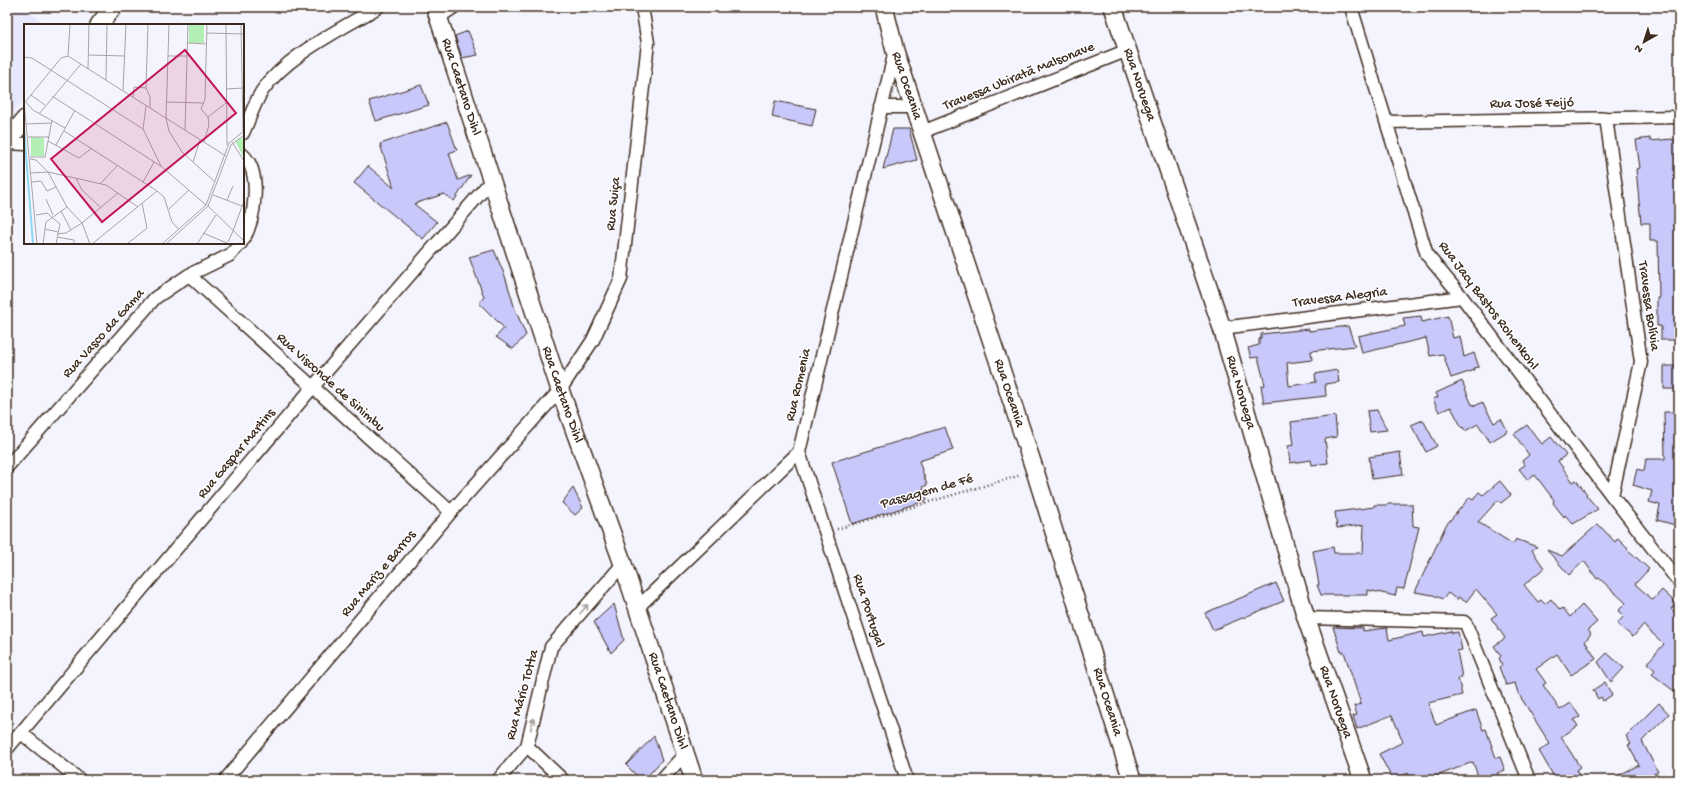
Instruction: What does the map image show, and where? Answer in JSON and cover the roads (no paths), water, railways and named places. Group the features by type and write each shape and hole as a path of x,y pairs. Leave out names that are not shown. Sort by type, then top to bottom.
{"street":[{"path":"99,24 113,7"},
{"path":"244,131 262,92 277,74 296,57 378,7"},
{"path":"437,12 454,7"},
{"name":"Rua Suiça","path":"560,390 593,340 621,279 648,43 642,7"},
{"name":"Rua Oceania","path":"884,7 895,51 1035,471 1132,780"},
{"name":"Rua Noruega","path":"1113,7 1222,328 1306,618 1363,780"},
{"name":"Rua Jacy Bastos Rohenkohl","path":"1351,7 1427,255 1462,297 1612,496 1679,582"},
{"name":"Rua Caetano Dihl","path":"437,12 560,390 622,564 694,780"},
{"name":"Travessa Ubiratã Malsonave","path":"922,132 1128,50"},
{"name":"Rua Romenia","path":"799,452 880,107 895,51"},
{"path":"880,107 914,107"},
{"name":"Rua José Feijó","path":"1386,122 1679,117"},
{"name":"Travessa Bolívia","path":"1606,118 1641,362 1612,496"},
{"path":"7,143 24,120"},
{"path":"7,143 24,144"},
{"path":"244,156 253,170 254,188 254,205 248,232 244,238"},
{"name":"Rua Gaspar Martins","path":"7,749 312,388 491,181"},
{"name":"Rua Vasco da Gama","path":"7,467 155,298 189,275 230,255 240,244"},
{"name":"Rua Visconde de Sinimbu","path":"189,275 312,388 451,512"},
{"name":"Travessa Alegria","path":"1222,328 1462,297"},
{"name":"Rua Mariz e Barros","path":"225,780 451,512 560,390"},
{"path":"637,608 799,452"},
{"name":"Rua Portugal","path":"799,452 907,780"},
{"name":"Rua Mário Totta","path":"498,780 527,746 552,647 622,564"},
{"path":"1306,618 1464,622 1529,780"},
{"path":"21,733 80,780"},
{"path":"527,746 563,780"},
{"path":"661,780 686,754"}]}
